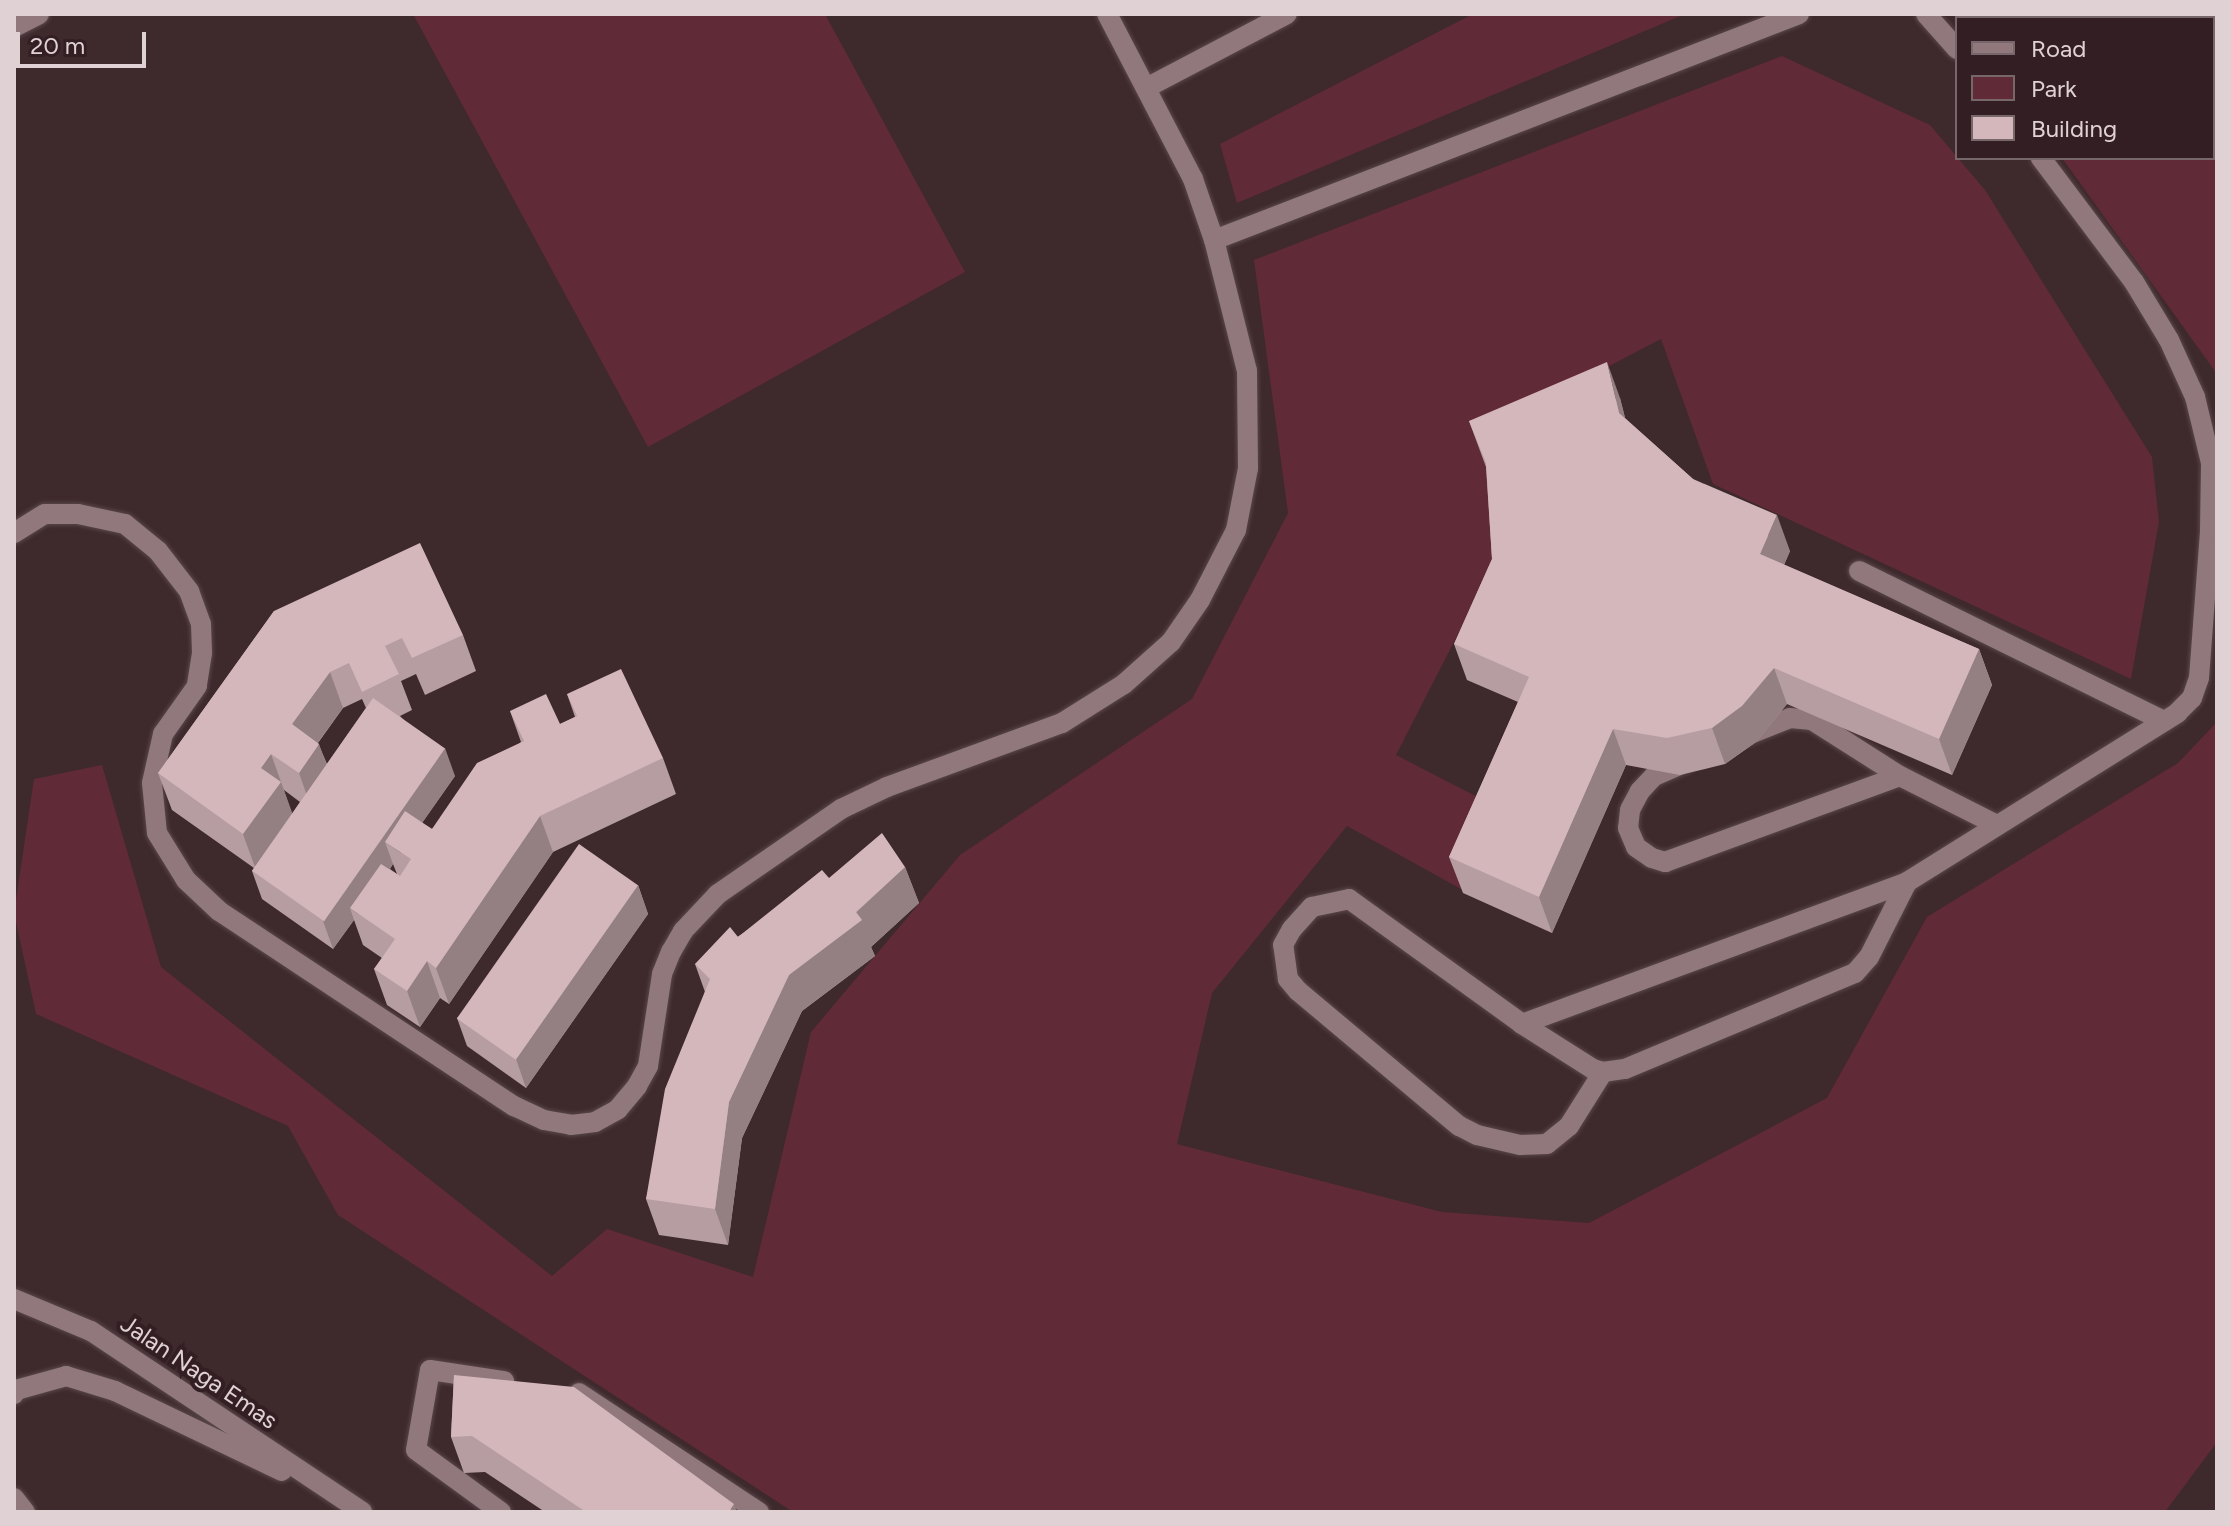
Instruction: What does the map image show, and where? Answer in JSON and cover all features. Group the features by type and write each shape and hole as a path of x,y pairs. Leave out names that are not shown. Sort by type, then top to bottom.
{"street":[{"path":"14,27 39,14"},
{"path":"14,533 45,514 78,514 125,524 158,551 189,591 201,624 202,653 197,686 163,734 152,783 157,833 186,880 219,911 514,1106 544,1120 571,1125 595,1122 618,1109 637,1086 648,1066 662,974 683,931 718,894 841,809 887,787 1062,723 1124,684 1171,642 1186,621 1236,530 1248,468 1247,371 1214,240 1193,179 1107,14"},
{"path":"1146,88 1287,14"},
{"path":"1214,240 1799,14"},
{"path":"1926,14 1955,47"},
{"path":"1522,1024 1907,882 2164,721 2192,698 2199,678 2210,530 2211,463 2195,397 2169,340 2134,282 2042,160"},
{"path":"1859,571 2164,721"},
{"path":"1900,776 1665,862 1652,858 1636,847 1628,828 1630,810 1640,791 1654,776 1779,721 1801,717 1822,725 1900,776 1997,825"},
{"path":"1603,1072 1569,1126 1547,1144 1520,1145 1477,1135 1459,1126 1298,991 1288,979 1283,962 1283,945 1292,929 1312,907 1349,899 1522,1024 1583,1065 1603,1072 1625,1069 1855,973 1869,957 1907,882"},
{"name":"Jalan Naga Emas","path":"14,1299 91,1331 354,1507"},
{"path":"501,1512 416,1450 430,1370 521,1384"},
{"name":"Jalan Naga Emas","path":"14,1394 16,1390 66,1376 115,1391 354,1507"},
{"path":"551,1389 581,1394 759,1512"},
{"path":"14,1498 25,1512"}],"green space":[{"path":"413,14 825,14 965,272 648,447"},
{"path":"1473,14 1685,14 1237,203 1220,144"},
{"path":"1782,56 1930,125 1955,155 1955,160 1960,160 1985,190 2152,457 2159,522 2131,679 1713,484 1661,339 1483,432 1501,550 1396,755 1520,819 1481,900 1347,826 1212,993 1177,1144 1442,1212 1589,1223 1827,1098 1927,917 2178,763 2217,722 2217,1442 2165,1512 793,1512 338,1215 288,1126 36,1014 14,913 34,779 102,765 161,967 552,1276 607,1229 753,1277 811,1032 960,855 1192,699 1288,513 1254,260"},
{"path":"2215,156 2217,157 2217,374 2063,160 2215,160"}],"building":[{"path":"1607,362 1619,413 1693,479 1777,515 1760,554 1979,649 1939,739 1774,668 1742,706 1712,728 1667,738 1613,729 1539,897 1449,857 1529,677 1454,644 1492,559 1486,463 1469,421"},
{"path":"420,543 463,635 412,658 402,638 385,646 399,674 362,692 349,663 330,672 292,724 319,744 299,773 271,754 261,768 281,782 243,834 158,773 274,611"},
{"path":"621,669 663,758 540,816 436,968 427,961 407,991 374,969 395,939 350,908 381,864 400,876 411,859 385,842 405,811 432,829 477,763 524,741 510,711 546,694 560,724 577,716 567,694"},
{"path":"373,698 445,748 324,921 252,871"},
{"path":"882,833 905,867 856,912 862,920 789,975 729,1102 715,1209 646,1199 665,1089 710,979 695,964 730,927 738,937 822,870 829,878"},
{"path":"579,844 638,885 516,1060 457,1018"},
{"path":"454,1375 574,1387 734,1504 729,1512 586,1512 472,1436 451,1437"}]}
